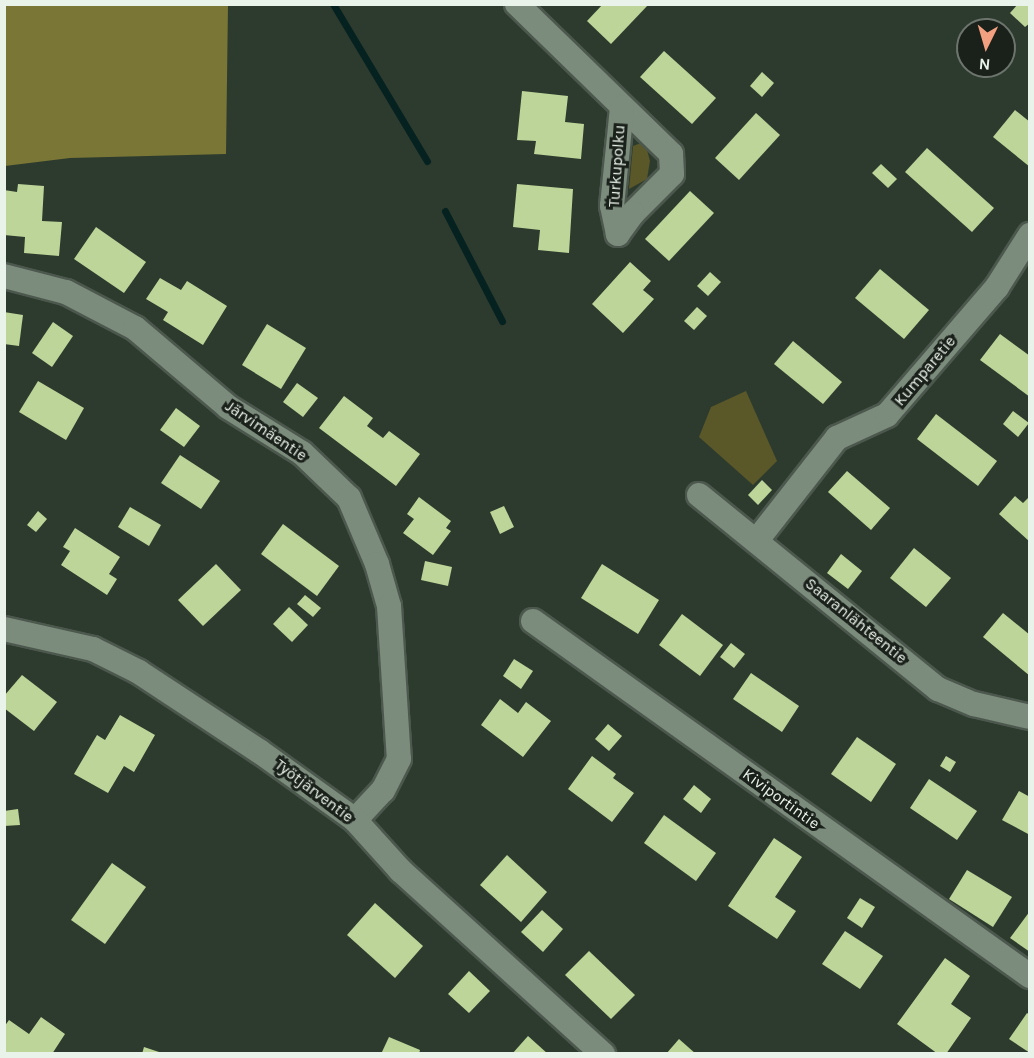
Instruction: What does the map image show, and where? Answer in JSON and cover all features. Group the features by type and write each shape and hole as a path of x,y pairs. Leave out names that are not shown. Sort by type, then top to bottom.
{"street":[{"name":"Turkupolku","path":"517,4 622,108"},
{"name":"Kumparetie","path":"757,540 837,438 887,415 997,287 1029,235"},
{"name":"Järvimäentie","path":"4,276 66,292 135,328 228,407 302,453 349,498 376,564 389,606 399,759 383,790 354,820"},
{"name":"Saaranlähteentie","path":"699,495 939,689 974,704 1029,717"},
{"name":"Kiviportintie","path":"533,621 1029,976"},
{"name":"Työtjärventie","path":"4,629 93,649 139,672 259,751 354,820 401,871 603,1053"}],"shaded area":[{"path":"4,5 228,5 226,154 70,158 5,166"},
{"path":"641,143 646,146 650,161 647,179 629,189 633,146"},
{"path":"746,391 777,461 753,485 699,437 711,407"}],"building":[{"path":"603,4 649,4 611,44 587,21"},
{"path":"1018,4 1030,4 1030,23 1025,27 1010,13"},
{"path":"664,51 716,98 692,124 640,77"},
{"path":"762,72 774,83 762,97 750,86"},
{"path":"522,91 568,96 565,122 584,124 581,159 534,154 536,141 517,140"},
{"path":"1015,110 1030,122 1030,167 993,137"},
{"path":"756,113 780,135 739,180 715,158"},
{"path":"927,148 994,208 972,232 905,172"},
{"path":"881,164 897,179 888,188 872,173"},
{"path":"18,184 44,186 42,221 62,222 59,256 24,253 25,237 4,235 4,190 17,192"},
{"path":"517,184 573,189 569,253 538,250 540,230 513,227"},
{"path":"690,191 714,213 669,261 645,239"},
{"path":"96,227 146,262 124,293 74,259"},
{"path":"630,262 651,281 643,290 654,299 623,333 592,304"},
{"path":"880,269 929,310 904,339 855,298"},
{"path":"710,272 721,282 708,296 697,286"},
{"path":"160,278 181,290 187,281 227,306 203,345 163,320 168,312 146,299"},
{"path":"697,307 707,316 694,330 684,321"},
{"path":"4,312 23,315 19,346 4,344"},
{"path":"53,322 73,336 52,367 32,353"},
{"path":"267,324 306,348 281,389 242,365"},
{"path":"1000,334 1030,356 1030,397 980,360"},
{"path":"793,341 842,382 823,404 774,364"},
{"path":"38,381 84,408 66,440 19,412"},
{"path":"297,383 318,398 303,417 283,402"},
{"path":"344,396 373,418 367,426 383,438 389,431 420,454 396,486 319,428"},
{"path":"176,408 200,426 184,447 160,430"},
{"path":"1013,411 1029,423 1018,437 1003,424"},
{"path":"936,414 997,461 978,486 917,439"},
{"path":"180,455 220,481 201,509 161,483"},
{"path":"847,471 890,508 871,530 828,492"},
{"path":"762,480 772,490 758,505 748,495"},
{"path":"1015,496 1023,503 1030,496 1030,542 999,514"},
{"path":"419,497 451,521 446,528 451,531 433,555 403,533 414,519 407,514"},
{"path":"504,506 514,527 500,534 490,512"},
{"path":"130,507 161,525 149,546 118,527"},
{"path":"38,511 47,519 36,532 27,525"},
{"path":"283,524 339,566 317,596 261,554"},
{"path":"75,528 120,557 109,574 117,579 107,595 61,565 70,551 63,547"},
{"path":"914,548 951,578 926,607 890,578"},
{"path":"841,554 862,571 848,589 827,573"},
{"path":"425,561 452,567 448,586 421,580"},
{"path":"216,564 241,590 203,626 178,600"},
{"path":"602,564 659,600 638,634 581,598"},
{"path":"305,595 321,608 313,617 297,604"},
{"path":"289,607 308,625 292,642 273,624"},
{"path":"1003,613 1030,635 1030,676 983,637"},
{"path":"682,614 723,645 700,676 659,645"},
{"path":"731,643 745,654 734,668 720,657"},
{"path":"514,659 533,671 521,689 503,676"},
{"path":"751,673 799,706 782,732 733,699"},
{"path":"22,675 57,702 34,731 4,708 4,696"},
{"path":"500,699 518,713 526,702 551,721 523,757 481,725"},
{"path":"120,715 155,735 134,772 124,766 108,793 74,774 97,735 105,740"},
{"path":"608,724 622,736 609,751 595,739"},
{"path":"857,737 896,764 871,802 831,774"},
{"path":"592,756 616,774 613,778 634,793 612,822 568,789"},
{"path":"946,756 956,762 950,772 940,766"},
{"path":"929,779 977,811 957,840 910,808"},
{"path":"694,785 711,799 701,813 683,799"},
{"path":"1019,791 1030,797 1030,835 1002,820"},
{"path":"18,809 20,825 4,826 4,811"},
{"path":"664,815 716,853 696,881 644,843"},
{"path":"774,838 802,857 775,897 796,911 777,939 728,906"},
{"path":"507,855 547,892 521,922 480,885"},
{"path":"112,863 146,887 105,944 71,920"},
{"path":"967,870 1012,897 993,927 949,899"},
{"path":"860,898 875,907 862,928 847,918"},
{"path":"375,903 423,946 395,978 347,935"},
{"path":"542,910 563,929 543,952 521,932"},
{"path":"1030,911 1030,952 1010,938"},
{"path":"845,931 883,956 860,989 822,964"},
{"path":"589,951 635,995 611,1019 565,975"},
{"path":"945,958 970,976 951,1004 971,1018 946,1054 938,1054 897,1024"},
{"path":"469,971 490,991 469,1013 448,994"},
{"path":"1027,1013 1030,1015 1030,1053 1009,1039"},
{"path":"41,1017 65,1034 52,1054 4,1054 4,1027 9,1020 29,1034"},
{"path":"528,1036 548,1054 512,1054"},
{"path":"389,1037 420,1050 419,1054 381,1054"},
{"path":"679,1039 696,1054 666,1054"},
{"path":"144,1047 162,1053 162,1054 142,1054"}],"waterway":[{"path":"333,4 427,161"},
{"path":"445,211 502,321"}]}
